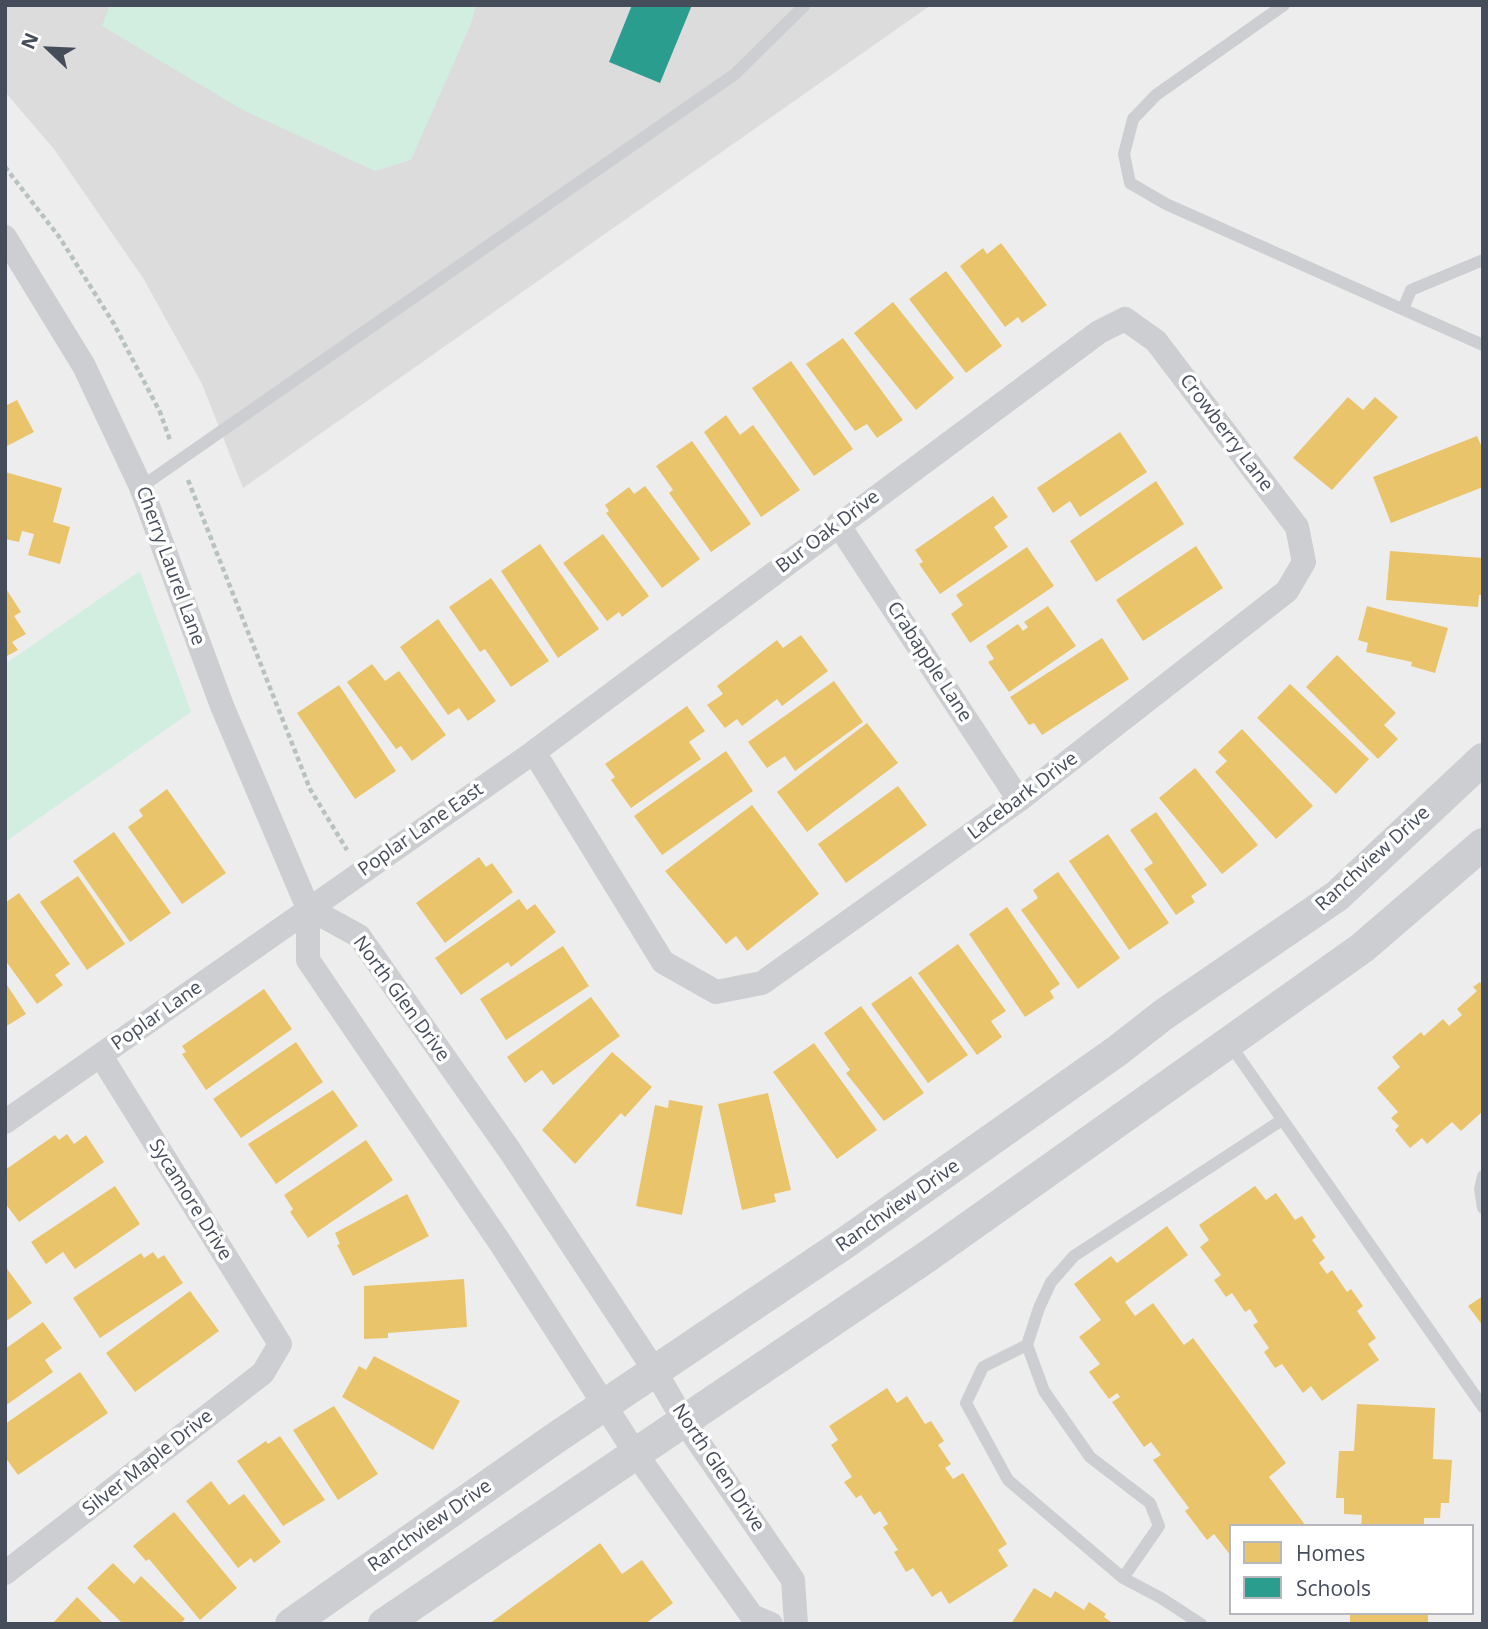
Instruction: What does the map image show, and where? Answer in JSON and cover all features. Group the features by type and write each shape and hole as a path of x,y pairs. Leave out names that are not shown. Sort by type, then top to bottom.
{"street":[{"name":"Cherry Laurel Lane","path":"5,237 83,366 141,487 222,706 307,908"},
{"name":"Bur Oak Drive","path":"534,752 1099,332 1125,319"},
{"name":"Crowberry Lane","path":"1125,319 1156,341 1297,527 1304,562"},
{"name":"Crabapple Lane","path":"838,524 1019,800"},
{"name":"Lacebark Drive","path":"534,752 663,962 716,992 762,983 1019,800 1287,591 1304,562"},
{"name":"Poplar Lane East","path":"307,908 534,752"},
{"name":"Ranchview Drive","path":"291,1624 604,1405 856,1235 1163,1016 1337,896 1483,759"},
{"path":"400,1619 636,1454 928,1256 1362,948 1483,844"},
{"name":"Poplar Lane","path":"5,1122 307,908"},
{"name":"North Glen Drive","path":"307,908 359,936 510,1151 655,1371 684,1422 793,1580 796,1624"},
{"path":"307,908 308,960 500,1244 636,1454 752,1616 771,1624"},
{"name":"Sycamore Drive","path":"100,1056 280,1344"},
{"name":"Silver Maple Drive","path":"5,1572 263,1373 280,1344"}],"lane":[{"path":"141,487 735,74 804,5"},
{"path":"1284,5 1156,95 1133,120 1124,154 1130,183 1166,204 1483,345"},
{"path":"1403,309 1411,290 1483,260"},
{"path":"1228,1043 1483,1407"},
{"path":"1123,1578 1159,1526 1150,1503 1090,1457 1044,1391 1027,1345 1039,1308 1051,1282 1074,1256 1282,1120"},
{"path":"1483,1176 1480,1189 1483,1208"},
{"path":"1027,1345 983,1367 966,1403 1008,1480 1123,1578 1161,1598 1200,1624"}],"path":[{"path":"5,167 60,238 114,324 160,412 204,515 310,789 360,872"}],"shaded area":[{"path":"5,5 931,5 243,488 202,384 143,278 54,149 5,92"}],"green space":[{"path":"110,5 476,5 471,24 411,160 375,171 243,110 102,26"},
{"path":"140,571 191,712 5,842 5,664"}],"building: Homes":[{"path":"1001,243 1047,305 1022,323 1018,317 1005,327 960,266 983,248 987,254"},
{"path":"946,271 1002,346 966,373 909,299"},
{"path":"893,302 954,378 916,410 854,333"},
{"path":"843,338 903,420 877,438 867,424 855,431 806,364"},
{"path":"791,361 853,449 814,476 752,388"},
{"path":"1348,397 1363,410 1375,397 1398,417 1332,490 1293,458"},
{"path":"17,400 34,432 5,447 5,406"},
{"path":"726,415 740,435 753,425 800,490 761,517 704,432"},
{"path":"1120,432 1147,472 1080,517 1070,501 1053,513 1037,488"},
{"path":"1477,436 1483,450 1483,487 1391,523 1373,477"},
{"path":"692,441 751,524 711,552 669,493 673,490 656,466"},
{"path":"5,472 62,488 53,522 70,527 60,564 28,555 34,534 22,531 19,542 5,539"},
{"path":"1156,481 1184,524 1096,582 1070,541"},
{"path":"645,486 700,559 662,588 606,513 609,511 605,505 629,487 634,494"},
{"path":"993,496 1008,517 994,527 1008,547 940,594 919,564 923,562 915,550"},
{"path":"603,534 649,596 622,617 619,612 607,621 563,563"},
{"path":"540,544 599,629 558,658 501,571"},
{"path":"1196,546 1223,588 1143,641 1116,600"},
{"path":"1027,547 1054,586 970,643 951,614 963,605 956,595"},
{"path":"1390,551 1483,558 1483,595 1479,595 1478,607 1386,600"},
{"path":"491,578 549,661 511,687 485,649 480,652 449,607"},
{"path":"5,587 21,612 14,616 26,634 12,642 18,650 5,657"},
{"path":"1048,606 1076,646 1009,692 988,662 994,659 986,646 1018,624 1023,631 1028,627 1024,622"},
{"path":"1367,606 1448,628 1435,673 1411,666 1412,662 1366,652 1368,643 1358,640"},
{"path":"438,619 496,701 468,721 459,708 448,715 400,647"},
{"path":"801,635 828,671 782,706 777,699 742,726 737,719 725,728 707,705 723,694 717,686 777,640 783,648"},
{"path":"1102,638 1129,679 1042,735 1034,723 1029,725 1010,697"},
{"path":"1337,655 1396,713 1384,725 1398,739 1378,759 1306,687"},
{"path":"372,664 385,681 399,671 446,735 412,761 401,746 396,749 347,682"},
{"path":"834,681 863,722 795,771 785,756 767,768 748,742"},
{"path":"1290,684 1369,759 1336,794 1257,718"},
{"path":"339,685 396,771 355,799 297,713"},
{"path":"687,706 705,731 689,742 701,759 631,808 611,780 615,777 605,764"},
{"path":"867,723 898,763 807,832 777,792"},
{"path":"1242,729 1313,806 1276,839 1215,772 1227,761 1218,752"},
{"path":"726,751 753,791 662,855 634,816"},
{"path":"1195,768 1258,845 1222,874 1159,798"},
{"path":"898,786 927,825 846,883 818,844"},
{"path":"167,789 226,873 182,904 128,827 143,816 139,810"},
{"path":"752,805 819,894 747,951 736,936 726,944 665,871"},
{"path":"1156,812 1207,885 1191,896 1195,902 1176,915 1144,869 1153,863 1130,830"},
{"path":"114,832 171,913 130,942 73,861"},
{"path":"1108,834 1169,923 1129,950 1069,861"},
{"path":"479,857 486,867 492,863 513,892 445,943 416,903"},
{"path":"1058,872 1120,958 1078,989 1021,910 1038,898 1033,890"},
{"path":"78,876 125,944 87,970 40,902"},
{"path":"19,893 70,964 55,975 63,985 37,1004 5,960 5,903"},
{"path":"519,899 527,910 535,904 556,932 511,967 508,962 461,995 435,958"},
{"path":"1007,907 1060,984 1050,991 1054,998 1025,1017 969,934"},
{"path":"958,944 1006,1011 991,1021 1002,1037 977,1055 918,973"},
{"path":"563,946 589,986 506,1040 480,999"},
{"path":"911,976 968,1055 928,1083 871,1004"},
{"path":"5,982 26,1014 5,1027"},
{"path":"1480,982 1483,986 1483,1111 1461,1131 1452,1122 1427,1144 1422,1138 1410,1148 1395,1130 1399,1126 1391,1118 1398,1112 1377,1088 1400,1067 1392,1057 1421,1032 1424,1036 1443,1019 1449,1026 1462,1015 1457,1009 1477,991 1473,987"},
{"path":"264,989 292,1029 206,1090 182,1054 186,1052 182,1046"},
{"path":"591,997 620,1036 553,1085 542,1070 525,1083 507,1057"},
{"path":"861,1006 924,1093 884,1121 846,1073 850,1070 824,1033"},
{"path":"296,1042 323,1082 241,1138 213,1099"},
{"path":"814,1043 877,1130 837,1159 773,1072"},
{"path":"612,1052 652,1087 625,1117 621,1113 575,1164 542,1130"},
{"path":"333,1090 358,1126 276,1184 248,1144"},
{"path":"768,1093 791,1190 774,1194 776,1202 742,1210 718,1104"},
{"path":"669,1100 703,1106 682,1215 636,1206 655,1105 668,1108"},
{"path":"67,1134 74,1144 86,1135 104,1162 19,1222 5,1203 5,1170 55,1135 59,1140"},
{"path":"366,1140 393,1180 308,1238 290,1212 293,1209 284,1195"},
{"path":"115,1186 140,1224 75,1269 63,1252 46,1264 31,1242"},
{"path":"1255,1186 1266,1200 1276,1193 1295,1220 1302,1216 1316,1237 1312,1240 1325,1258 1319,1263 1327,1274 1332,1270 1347,1292 1351,1289 1363,1306 1357,1311 1376,1338 1368,1344 1379,1360 1322,1401 1311,1386 1303,1393 1282,1364 1275,1368 1264,1352 1269,1348 1253,1325 1258,1322 1250,1309 1245,1312 1232,1293 1226,1297 1214,1280 1221,1275 1200,1247 1209,1240 1199,1225"},
{"path":"407,1194 429,1236 353,1276 337,1245 340,1244 335,1233"},
{"path":"1167,1226 1188,1255 1125,1302 1135,1316 1153,1303 1184,1345 1193,1338 1286,1463 1269,1477 1304,1524 1229,1524 1229,1553 1214,1534 1207,1540 1185,1511 1189,1508 1153,1460 1161,1455 1151,1442 1144,1447 1112,1402 1120,1397 1117,1393 1109,1399 1089,1372 1100,1364 1079,1337 1101,1320 1074,1284 1111,1256 1117,1263"},
{"path":"153,1252 158,1259 164,1255 183,1283 100,1338 73,1298 141,1253 144,1258"},
{"path":"5,1266 32,1303 5,1322"},
{"path":"464,1279 467,1327 388,1333 388,1338 364,1339 364,1286"},
{"path":"190,1291 219,1331 135,1392 106,1353"},
{"path":"1483,1296 1483,1326 1468,1306"},
{"path":"43,1322 62,1348 45,1360 53,1372 5,1406 5,1349"},
{"path":"374,1356 460,1401 433,1450 342,1397 359,1366 366,1370"},
{"path":"80,1372 108,1413 18,1475 5,1457 5,1424"},
{"path":"887,1388 897,1403 907,1396 925,1424 931,1421 944,1441 938,1445 951,1464 945,1468 953,1479 963,1473 1007,1544 998,1550 1008,1566 949,1604 941,1591 932,1597 913,1568 906,1572 894,1552 898,1550 883,1527 888,1524 880,1511 874,1515 861,1495 856,1498 844,1482 852,1477 831,1445 838,1440 829,1426"},
{"path":"1357,1404 1435,1408 1433,1459 1452,1460 1449,1503 1441,1503 1440,1518 1424,1518 1424,1524 1361,1524 1362,1515 1344,1514 1344,1498 1336,1498 1339,1451 1354,1451"},
{"path":"334,1406 378,1474 338,1500 293,1430"},
{"path":"280,1436 325,1500 283,1526 237,1461 266,1441 268,1444"},
{"path":"211,1481 229,1505 244,1494 281,1542 254,1563 251,1558 238,1568 186,1501"},
{"path":"174,1512 237,1588 200,1620 149,1559 146,1561 133,1546"},
{"path":"600,1543 622,1574 642,1560 673,1603 645,1624 489,1624"},
{"path":"113,1563 134,1584 141,1576 185,1619 180,1624 123,1624 87,1588"},
{"path":"1034,1588 1051,1598 1055,1591 1084,1610 1089,1602 1106,1614 1104,1617 1114,1624 1011,1624"},
{"path":"77,1597 104,1624 52,1624"},
{"path":"1350,1615 1428,1615 1428,1624 1350,1624"}],"building: Schools":[{"path":"632,5 692,5 660,83 609,62"}]}
